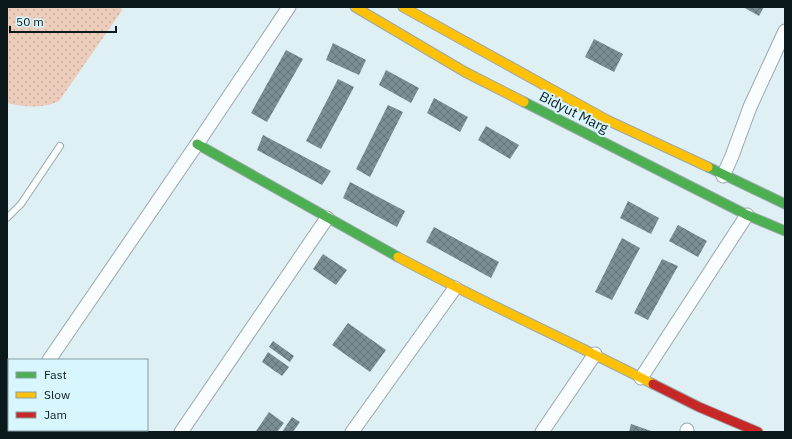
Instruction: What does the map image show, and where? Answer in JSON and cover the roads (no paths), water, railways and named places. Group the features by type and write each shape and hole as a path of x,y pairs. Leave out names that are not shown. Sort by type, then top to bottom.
{"main road":[{"name":"Bidyut Marg","path":"355,7 467,69 747,215 785,231"},
{"name":"Bidyut Marg","path":"403,7 477,52 607,120 785,204"},
{"path":"197,144 327,218 455,288 595,354 699,407 758,432"}],"street":[{"path":"50,359 289,7"},
{"path":"723,176 750,107 785,31"},
{"path":"642,378 747,215"},
{"path":"181,432 327,218"},
{"path":"352,432 455,288"},
{"path":"542,432 595,354"}],"lane":[{"path":"7,218 21,204 60,146"}]}
